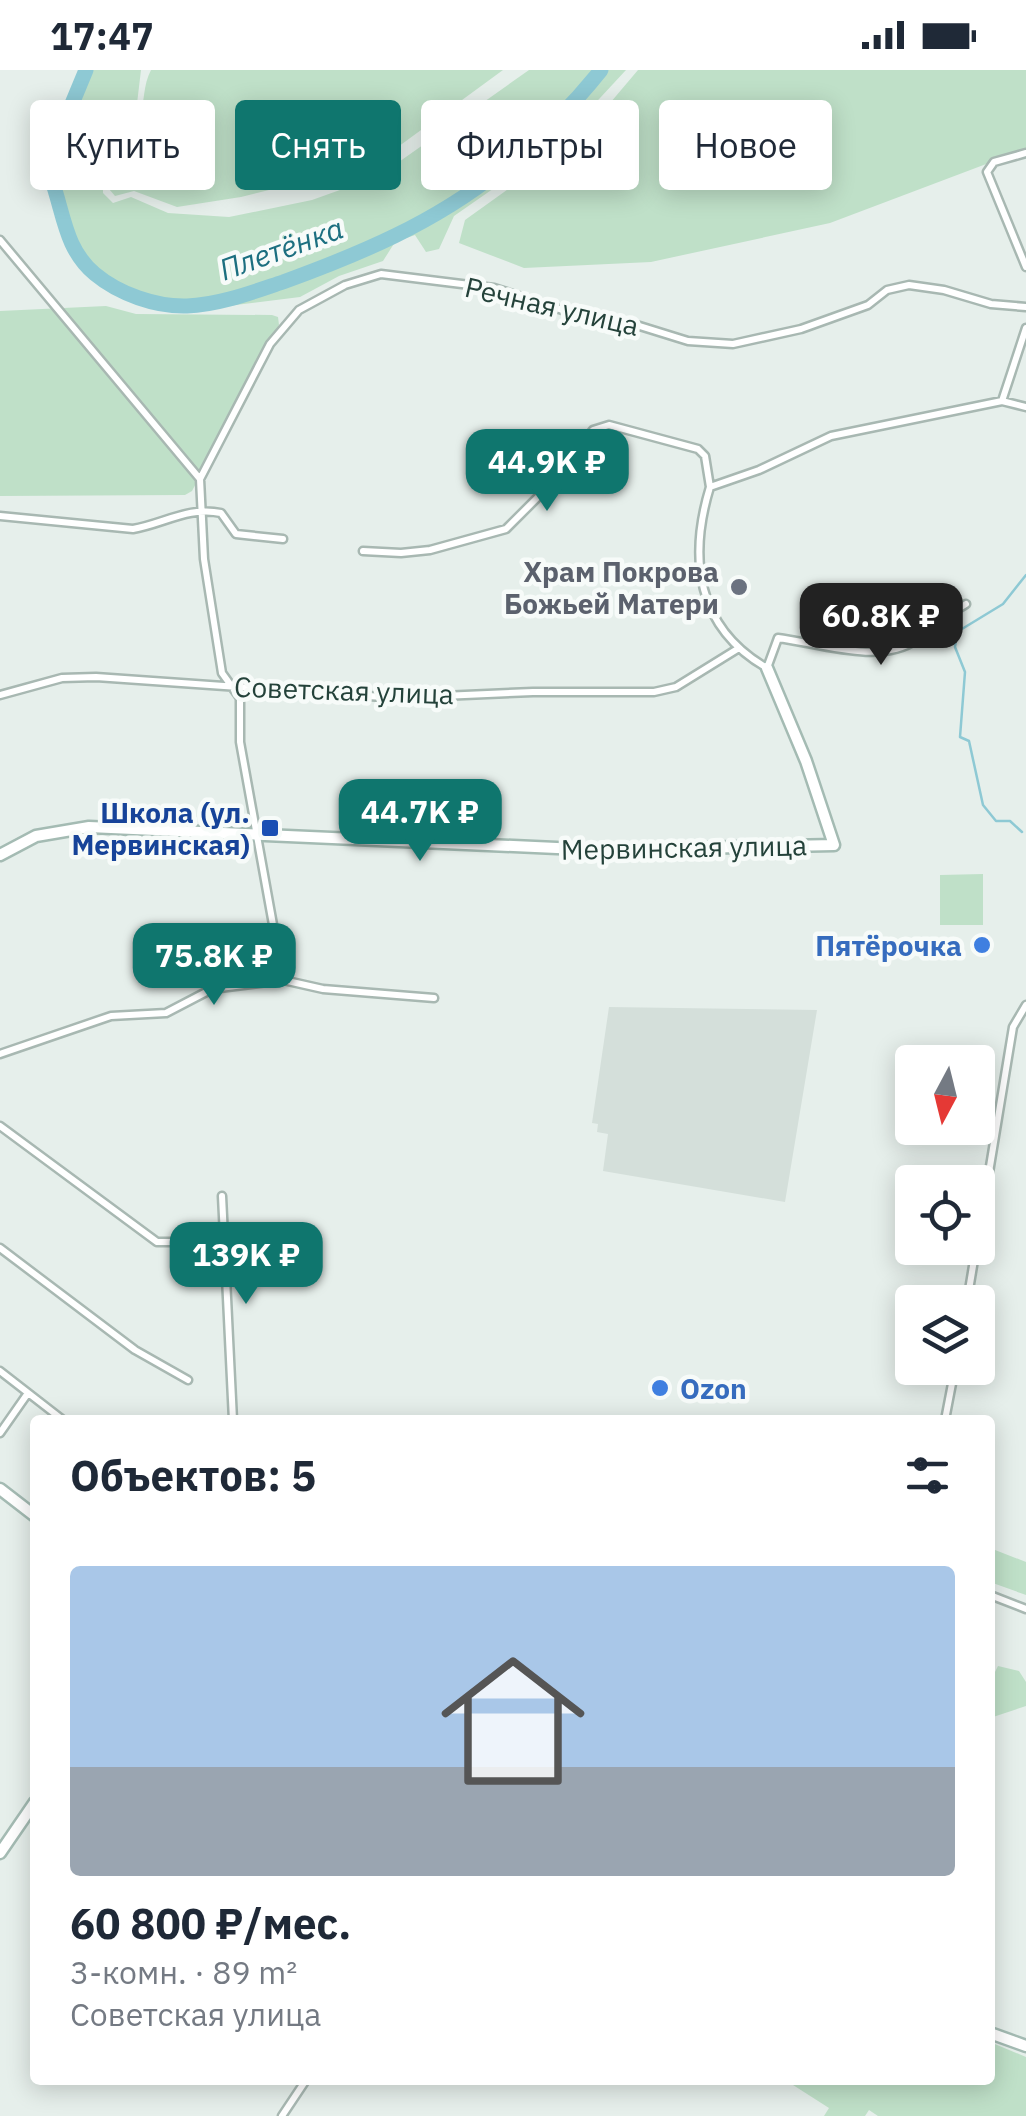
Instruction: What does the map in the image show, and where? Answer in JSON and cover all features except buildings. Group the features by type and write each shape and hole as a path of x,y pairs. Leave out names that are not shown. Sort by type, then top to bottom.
{"street":[{"path":"1026,153 994,162 987,172 1026,266"},
{"path":"0,240 200,479 204,558 222,673 240,698 240,742 283,980"},
{"name":"Речная улица","path":"200,479 270,344 299,310 345,285 381,274 494,288 581,316 630,323 688,340 733,344 801,329 868,305 888,290 909,285 944,290 991,304 1026,307"},
{"path":"1002,401 1026,328"},
{"path":"710,487 760,470 831,436 1002,401 1026,407"},
{"path":"363,551 430,550 506,530 555,480 593,430 609,426 698,449 705,456 710,487 703,509 700,544 702,586 717,624 739,648 767,668 778,638 813,642 842,651 896,649 916,640 928,627 966,604"},
{"path":"0,516 133,528 168,516 222,512 236,534 284,540"},
{"name":"Советская улица","path":"0,695 62,678 232,685 397,698 654,692 676,687 739,648"},
{"name":"Мервинская улица","path":"0,855 36,836 89,827 600,850 834,845 806,762 767,668"},
{"path":"0,1054 112,1016 166,1013 212,989 283,980 324,989 434,998"},
{"path":"990,1165 1012,1027 1026,1006"},
{"path":"0,1126 157,1242 183,1242"},
{"path":"222,1196 233,1415"},
{"path":"0,1248 135,1350 188,1380"},
{"path":"0,1371 56,1415"},
{"path":"946,1415 952,1385"},
{"path":"0,1433 28,1393"},
{"path":"0,1490 30,1512"},
{"path":"995,1598 1026,1609"},
{"path":"0,1852 30,1809"},
{"path":"995,2035 1026,2046"},
{"path":"282,2116 303,2085"}],"shaded area":[{"path":"609,1007 817,1010 785,1202 603,1171 608,1134 597,1132 598,1124 592,1123"}],"green space":[{"path":"86,70 141,70 137,100 74,100"},
{"path":"151,70 503,70 462,100 421,100 421,130 401,145 401,100 235,100 235,190 269,190 177,207 134,191 115,196 110,190 215,190 215,100 143,100"},
{"path":"529,70 626,70 598,100 487,100"},
{"path":"638,70 1026,70 1026,149 830,223 651,262 524,268 459,243 465,220 507,190 639,190 639,100 613,100"},
{"path":"421,146 421,190 491,190 454,216 439,249 426,252 415,235 395,242 383,261 339,276 300,297 219,307 151,301 123,292 98,277 77,258 58,211 60,198 55,190 103,190 113,203 131,197 168,213 229,217 312,200 340,190 401,190 401,160"},
{"path":"106,306 136,314 272,315 278,317 279,325 192,491 185,495 0,496 0,311"},
{"path":"983,874 983,925 940,925 940,875"},
{"path":"995,1550 1026,1562 1026,1595 995,1584"},
{"path":"998,1666 1019,1671 1026,1682 1026,1706 995,1716"},
{"path":"995,2044 1026,2057 1026,2116 878,2116 869,2110 865,2116 824,2116 829,2108 793,2085 995,2085"}],"waterway":[{"name":"Плетёнка","path":"86,70 64,123 43,143 39,155 67,232 83,262 115,288 151,302 175,306 224,301 283,282 422,222 474,190 513,159 565,111 601,70"},
{"path":"1022,832 1010,821 996,821 983,805 969,741 960,737 965,672 955,647 957,632 1003,604 1026,575"}],"place":[{"name":"Храм Покрова Божьей Матери","path":"739,587"},
{"name":"Школа (ул. Мервинская)","path":"270,828"},
{"name":"Пятёрочка","path":"982,945"},
{"name":"Ozon","path":"660,1388"}]}
